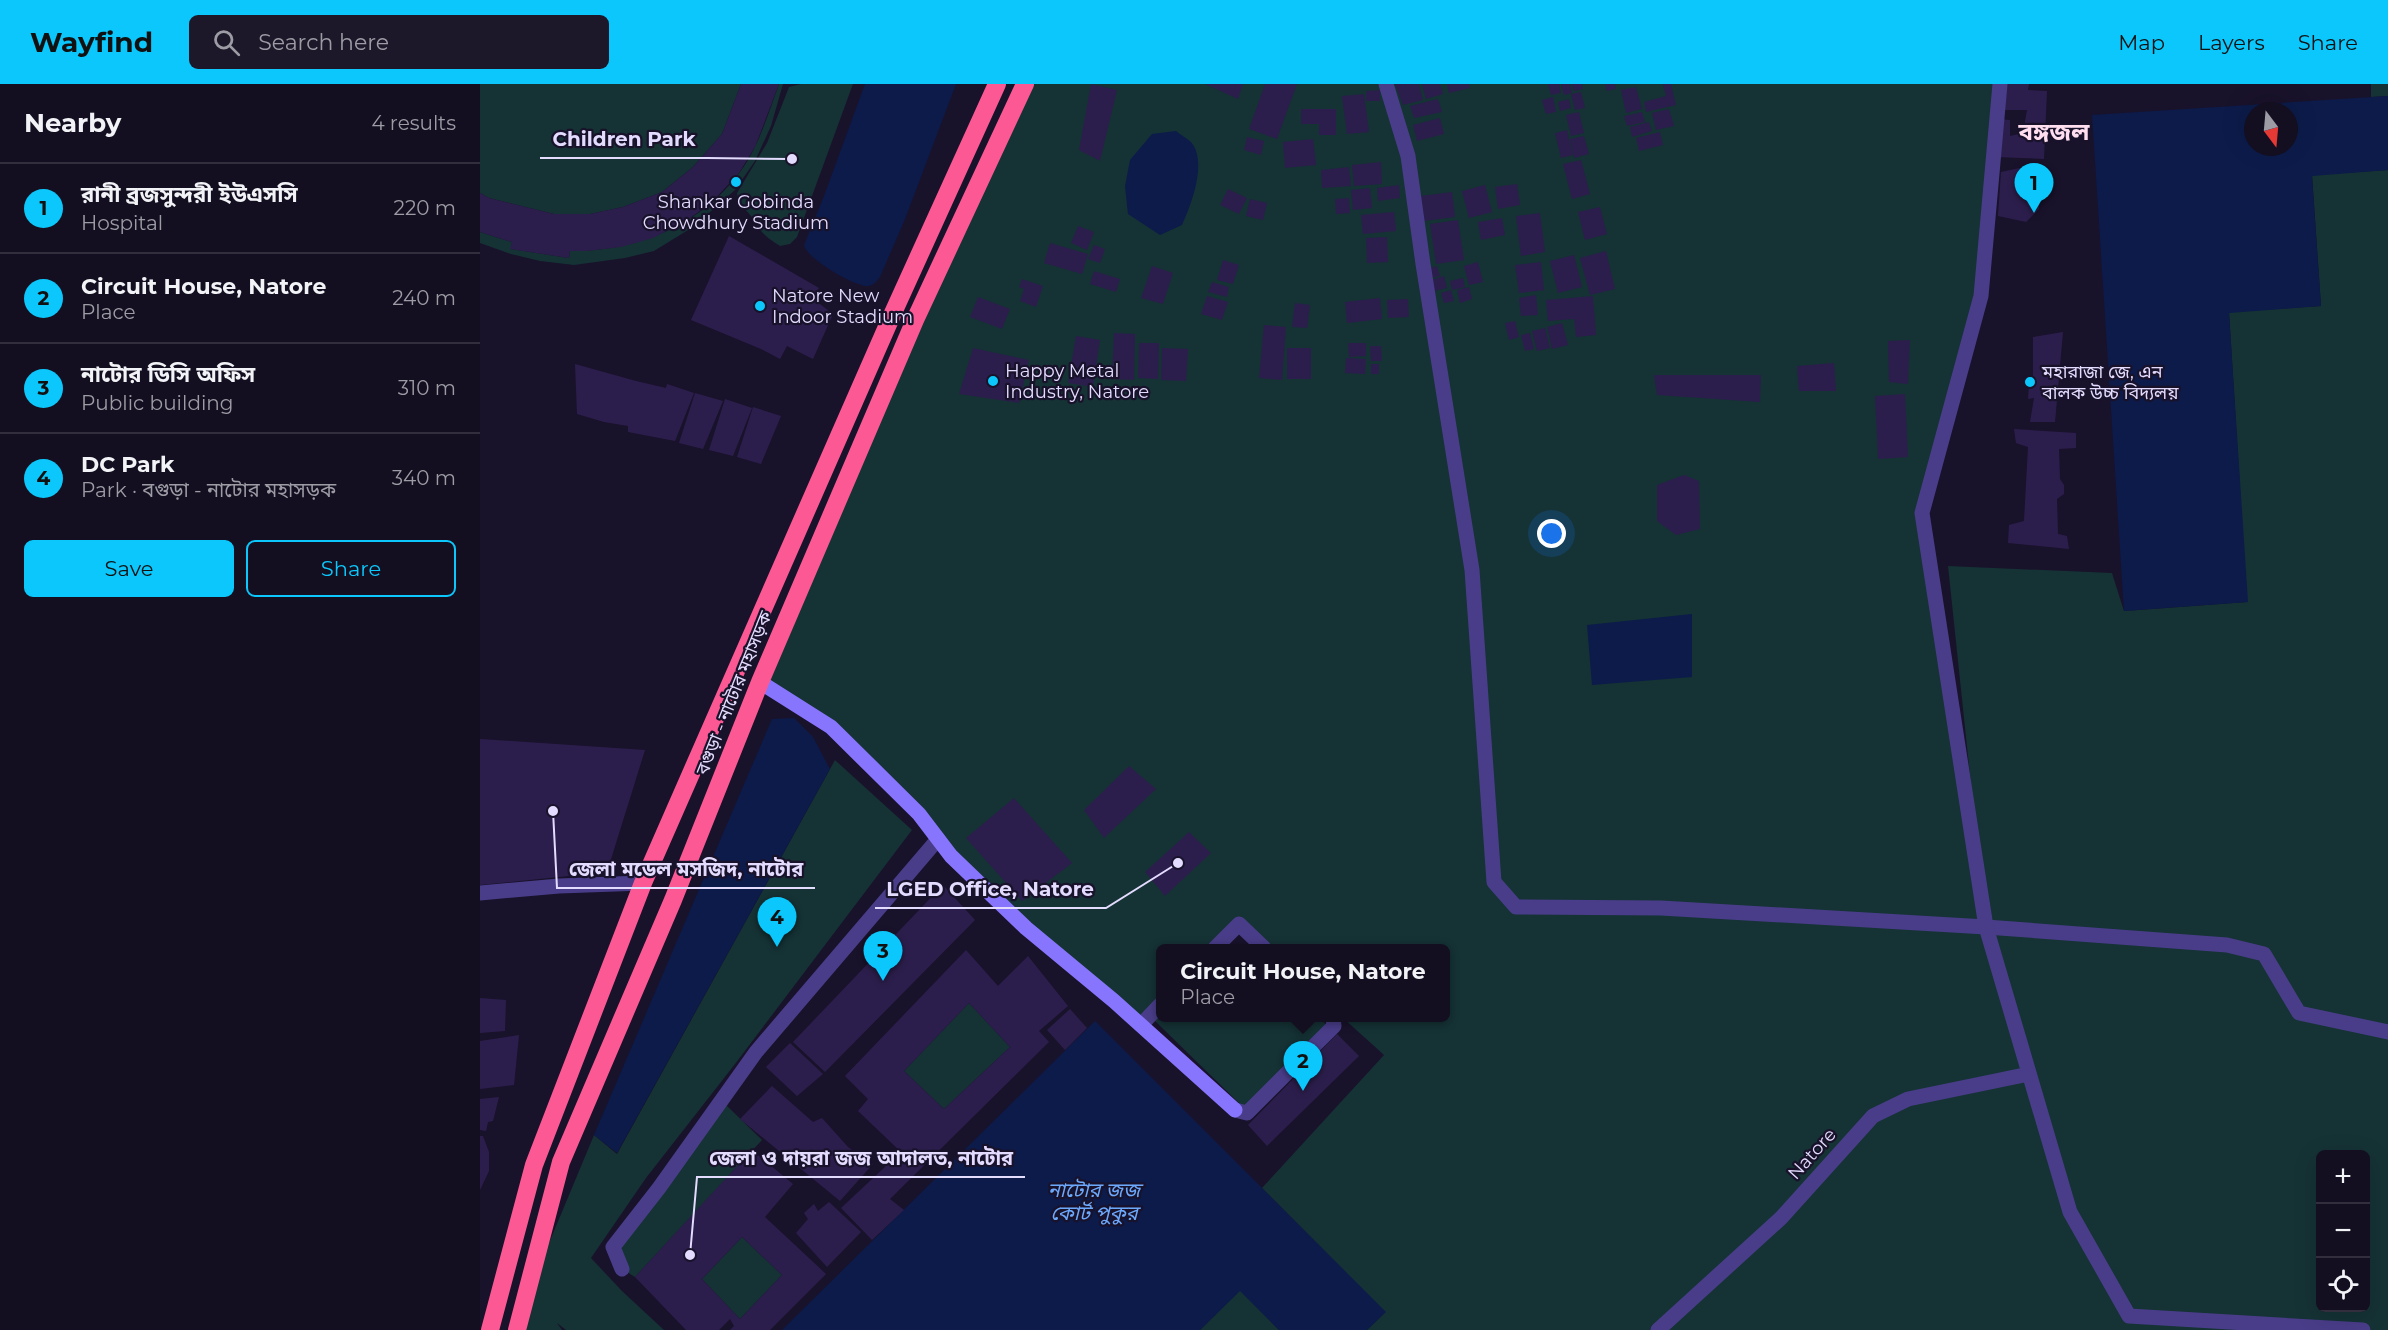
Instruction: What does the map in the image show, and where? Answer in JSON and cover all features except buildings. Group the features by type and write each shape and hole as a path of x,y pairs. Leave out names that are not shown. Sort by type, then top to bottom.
{"highway":[{"name":"বগুড়া - নাটোর মহাসড়ক","path":"490,1330 534,1165 643,883 893,313 997,84"},
{"name":"বগুড়া - নাটোর মহাসড়ক","path":"517,1330 561,1162 673,900 759,682 915,320 1025,84"},
{"path":"740,662 759,682"}],"street":[{"path":"1386,84 1408,156 1426,286 1472,570 1494,882 1516,907 1660,908 1986,927 2227,945 2264,954 2299,1013 2388,1032"},
{"path":"2000,84 1981,296 1922,513 1986,927 2070,1212 2129,1316 2363,1330"},
{"path":"759,682 831,727 919,814 951,856 1026,928 1141,1025 1235,1110 1247,1113 1334,1026 1334,1022"},
{"path":"622,1269 613,1247 659,1188 756,1052 938,839"},
{"path":"480,893 560,886 643,883"},
{"path":"1219,944 1239,924 1260,944"},
{"path":"1141,1025 1156,1010"},
{"name":"Natore","path":"1660,1329 1781,1218 1873,1116 1908,1099 2029,1074"}],"green space":[{"path":"480,84 741,84 722,134 693,167 662,192 623,207 590,214 554,214 489,198 480,193"},
{"name":"Shankar Gobinda Chowdhury Stadium","path":"779,84 783,84 771,126 755,161 735,190 693,227 654,251 625,258 574,265 540,261 480,243 480,232 512,242 511,249 569,258 570,251 618,247 642,241 686,221 724,191 747,162 758,141"},
{"path":"801,84 853,84 797,237 790,244 780,246 760,230 739,202 737,193 767,143 789,87"},
{"path":"1025,84 2000,84 1981,296 1922,513 1984,908 1948,566 2112,573 2124,611 2247,602 2229,312 2321,306 2312,175 2388,170 2388,1330 1367,1330 1385,1312 1262,1188 1384,1055 1347,1022 1450,1022 1450,944 1262,944 1239,924 1219,944 1156,944 1156,1009 1141,1025 1026,928 831,727 760,682"},
{"path":"2371,84 2388,84 2388,96 2371,97"},
{"path":"835,760 912,830 646,1178 591,1258 664,1330 566,1330 557,1323 562,1330 517,1330 529,1291 594,1135 617,1154"},
{"path":"969,1003 1010,1047 944,1109 904,1071"},
{"path":"1156,1022 1323,1022 1330,1028 1244,1108"},
{"path":"722,1101 762,1140 635,1277 622,1269 613,1247"},
{"path":"742,1237 782,1275 740,1319 702,1279"},
{"path":"1240,1290 1279,1330 1200,1330"}],"water":[{"path":"865,84 956,84 905,219 880,277 869,286 854,282 832,271 813,257 804,245"},
{"path":"2388,96 2388,170 2312,176 2321,306 2229,313 2248,602 2124,611 2092,115 2244,105 2244,156 2298,156 2298,102 2295,102"},
{"path":"1176,131 1191,142 1196,150 1198,172 1190,206 1182,225 1160,235 1128,214 1125,186 1130,160 1152,134"},
{"path":"1692,614 1692,677 1592,685 1587,625"},
{"path":"794,718 813,737 830,769 617,1153 594,1135 772,719"},
{"name":"নাটোর জজ কোর্ট পুকুর","path":"1095,1021 1386,1312 1367,1330 1279,1330 1240,1291 1200,1330 782,1330"}],"place":[{"name":"Children Park","path":"792,159"},
{"name":"Shankar Gobinda Chowdhury Stadium","path":"736,182"},
{"name":"রানী ব্রজসুন্দরী ইউএসসি","path":"2034,213"},
{"name":"Natore New Indoor Stadium","path":"760,306"},
{"name":"Happy Metal Industry, Natore","path":"993,381"},
{"name":"মহারাজা জে, এন বালক উচ্চ বিদ্যলয়","path":"2030,382"},
{"name":"জেলা মডেল মসজিদ, নাটোর","path":"553,811"},
{"name":"LGED Office, Natore","path":"1178,863"},
{"name":"DC Park","path":"777,947"},
{"name":"নাটোর ডিসি অফিস","path":"883,981"},
{"name":"Circuit House, Natore","path":"1303,1091"},
{"name":"জেলা ও দায়রা জজ আদালত, নাটোর","path":"690,1255"}],"district":[{"name":"বঙ্গজল","path":"2054,131"}]}
